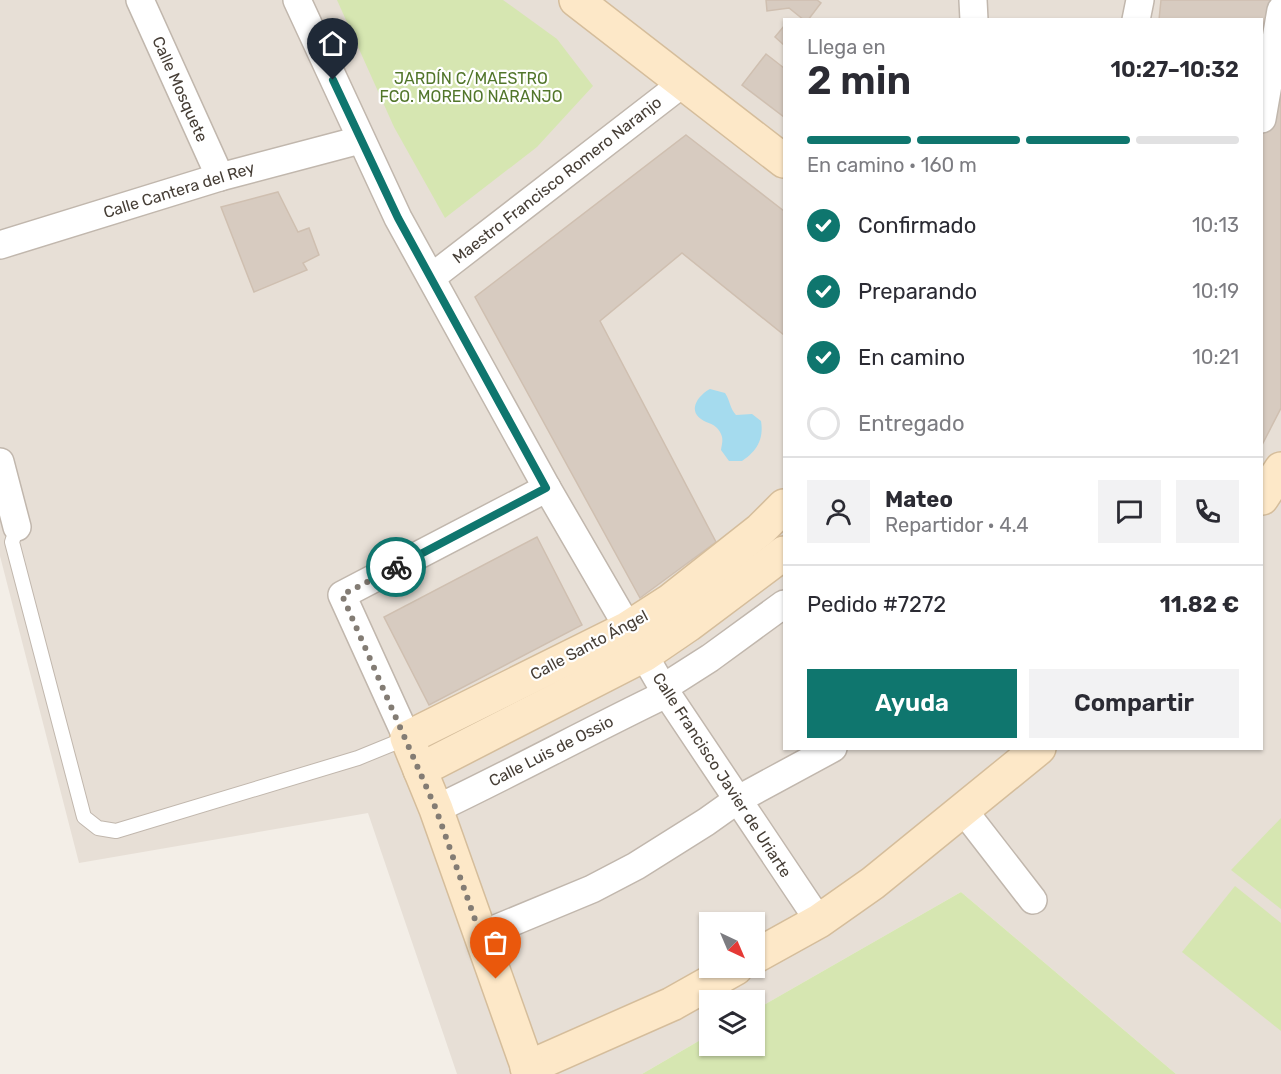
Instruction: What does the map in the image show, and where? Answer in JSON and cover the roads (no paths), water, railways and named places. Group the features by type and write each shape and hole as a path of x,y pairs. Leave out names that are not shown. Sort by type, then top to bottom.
{"street":[{"name":"Calle Mosquete","path":"140,0 220,177"},
{"name":"Calle Francisco Javier de Uriarte","path":"297,0 398,218 546,488 664,691 819,921"},
{"path":"576,0 783,160"},
{"path":"973,0 974,18"},
{"path":"1136,18 1140,0"},
{"path":"1263,112 1281,10"},
{"name":"Maestro Francisco Romero Naranjo","path":"432,277 683,83"},
{"name":"Calle Cantera del Rey","path":"0,245 220,177 360,140"},
{"path":"0,462 17,527"},
{"path":"1263,496 1281,469"},
{"path":"546,488 342,595 407,738 436,809 529,1071 672,1004 718,978"},
{"name":"Calle Santo Ángel","path":"420,770 636,641 670,601 760,530 783,507"},
{"name":"Calle Santo Ángel","path":"407,738 636,641 688,626 783,553"},
{"path":"664,691 783,605"},
{"name":"Calle Luis de Ossio","path":"436,809 523,768 664,691"},
{"path":"481,935 592,889 636,866 737,800 829,750"},
{"path":"765,951 819,921 873,883 1037,750"},
{"path":"964,811 1033,900"}],"lane":[{"path":"17,527 12,542 84,817 98,828 116,831 358,758 407,738"}],"water":[{"path":"710,389 725,393 736,415 752,414 761,421 758,444 742,461 729,461 721,450 722,439 718,429 701,419 695,411 696,402"}],"park label":[{"name":"JARDÍN C/MAESTRO FCO. MORENO NARANJO","path":"471,87"}]}
